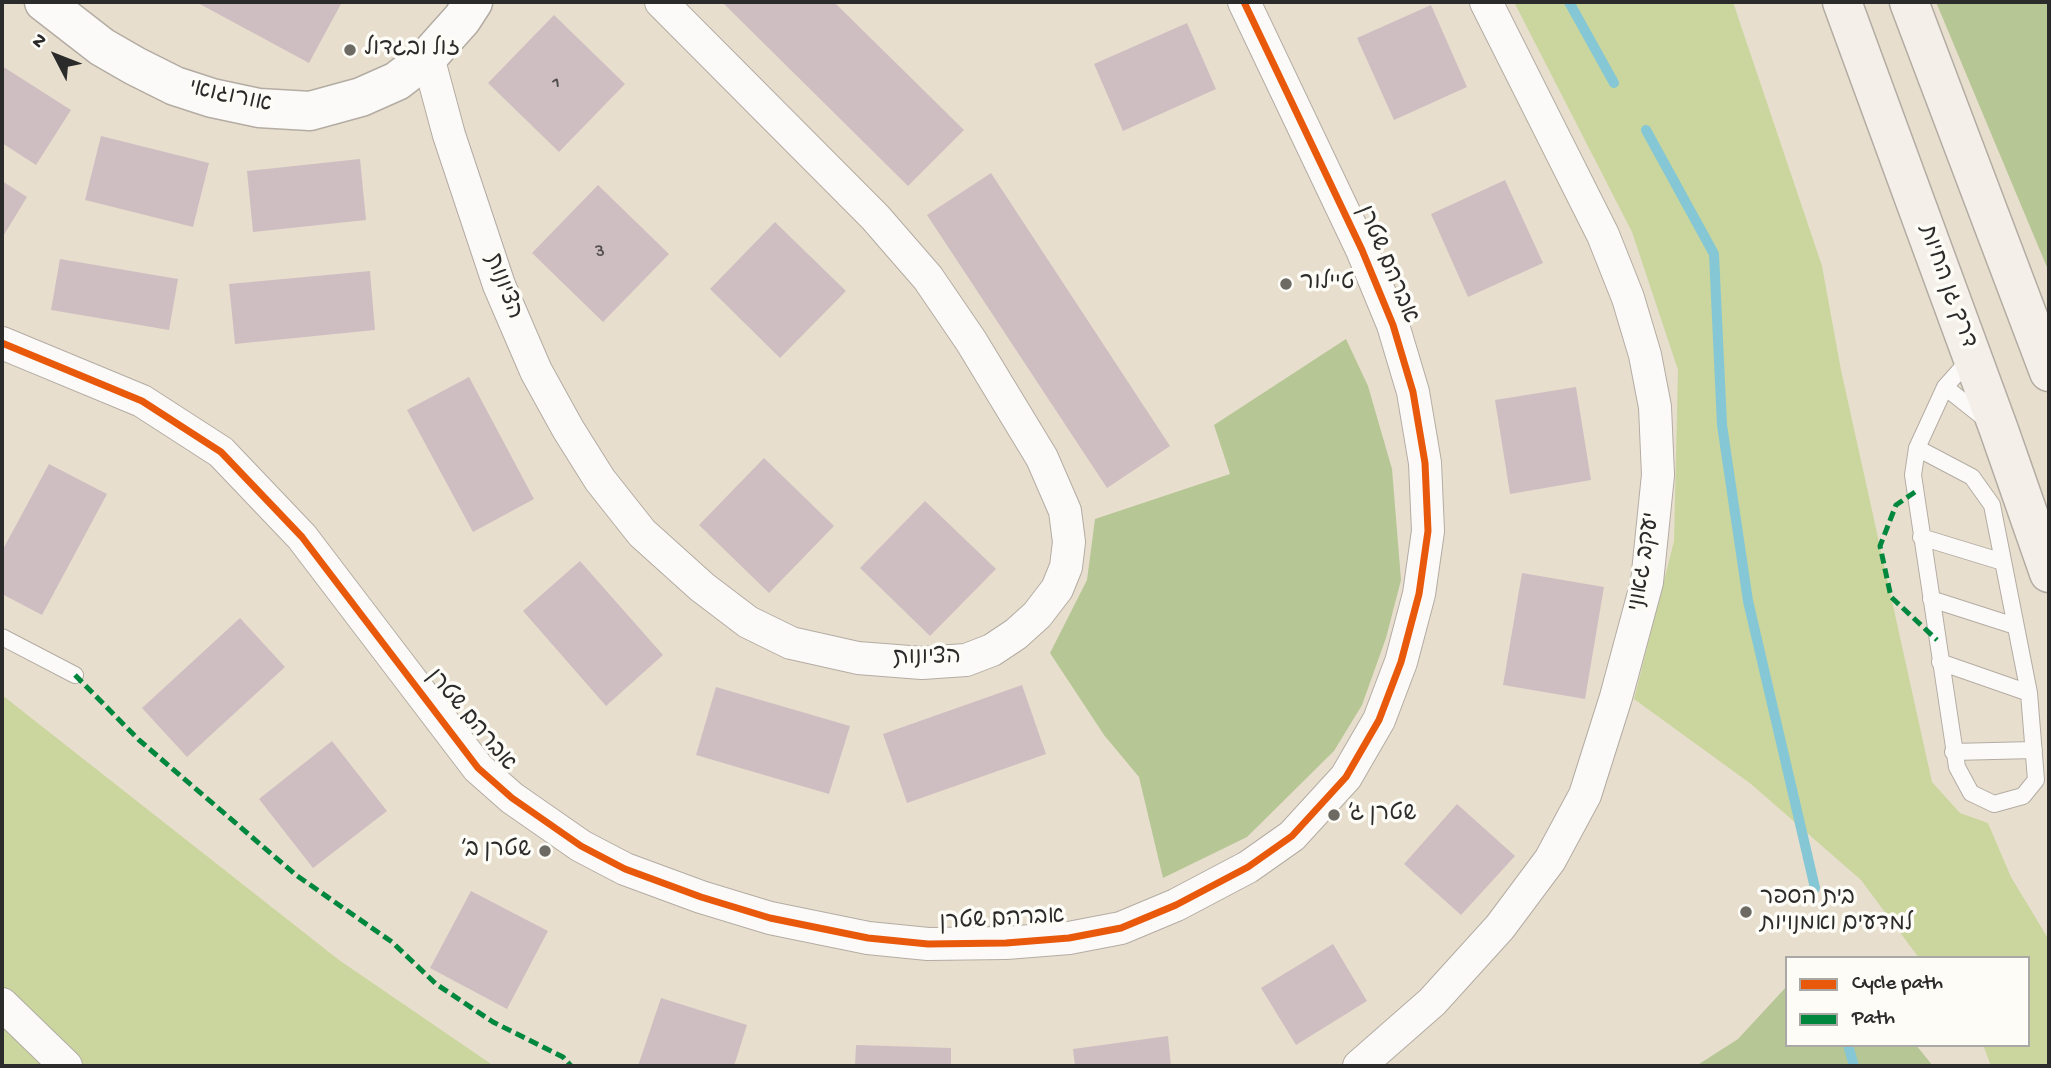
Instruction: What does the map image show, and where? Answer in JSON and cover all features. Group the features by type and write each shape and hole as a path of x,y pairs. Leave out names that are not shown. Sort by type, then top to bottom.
{"main road":[{"name":"דרך גן החיות","path":"1842,2 2049,573"},
{"path":"1909,2 2049,372"}],"street":[{"name":"אורוגואי","path":"44,2 102,47 175,86 212,98 259,108 310,111 361,97 397,80 428,57 462,19 472,2"},
{"name":"הציונות","path":"428,57 449,135 499,285 536,371 600,480 642,533 702,587 748,622 791,643 858,658 922,663 965,660 992,650 1016,634 1037,615 1057,589 1066,567 1069,542 1065,512 1042,458 971,341 928,278 875,217 661,2"},
{"name":"אברהם שטרן","path":"2,343 142,401 221,452 309,547 478,768 512,798 581,846 625,869 701,897 770,918 868,938 928,944 1006,943 1069,938 1121,928 1177,905 1248,867 1292,836 1346,777 1379,720 1401,662 1419,594 1428,531 1425,463 1413,393 1393,325 1362,250 1244,2"},
{"name":"יעקב גאוני","path":"1359,1066 1432,1002 1500,927 1550,860 1585,795 1647,582 1658,475 1655,407 1645,355 1628,298 1603,235 1486,2"},
{"path":"2,1004 66,1066"}],"lane":[{"path":"1917,448 1972,477 1992,505 2029,693 2036,780 2023,796 1994,804 1971,793 1957,767 1913,475 1917,448 1945,387 1972,357"},
{"path":"1945,387 1999,430"},
{"path":"1922,537 2003,562"},
{"path":"1931,599 2015,626"},
{"path":"2,637 75,675"},
{"path":"1940,662 2029,693"},
{"path":"1954,752 2034,750"}],"green space":[{"path":"1514,2 1733,2 1822,266 1841,370 1932,782 1960,813 1988,823 2011,877 2049,940 2049,1066 1991,1066 1984,1047 2030,1047 2030,956 1918,956 1861,880 1751,784 1634,699 1674,541 1678,370 1632,232"},
{"path":"1936,2 2049,2 2049,272"},
{"path":"1346,339 1368,386 1392,469 1401,580 1386,638 1362,705 1334,751 1247,837 1163,878 1139,777 1104,735 1050,653 1087,580 1095,519 1230,474 1214,425"},
{"path":"2,695 339,960 494,1066 2,1066"},
{"path":"1785,988 1785,1047 1918,1047 1933,1066 1696,1066 1738,1039"}],"building":[{"path":"196,2 342,2 309,63"},
{"path":"722,2 834,2 964,130 908,186"},
{"path":"1431,5 1467,87 1394,120 1357,38"},
{"path":"554,15 625,84 559,152 488,83"},
{"path":"1187,23 1216,89 1123,131 1094,64"},
{"path":"2,66 71,110 36,165 2,143"},
{"path":"101,136 209,163 193,227 85,200"},
{"path":"360,159 366,220 253,232 247,171"},
{"path":"991,173 1170,446 1107,488 927,215"},
{"path":"1505,180 1543,263 1468,297 1431,214"},
{"path":"2,181 27,197 2,238"},
{"path":"598,185 669,254 603,322 532,253"},
{"path":"775,222 846,291 780,358 710,289"},
{"path":"60,259 178,279 169,330 51,310"},
{"path":"370,271 375,330 235,344 229,284"},
{"path":"469,377 534,499 473,532 407,410"},
{"path":"1576,387 1591,480 1510,494 1495,400"},
{"path":"764,458 834,526 769,593 699,525"},
{"path":"49,464 107,494 42,615 2,594 2,551"},
{"path":"925,501 996,569 930,636 860,568"},
{"path":"580,561 663,655 606,706 523,611"},
{"path":"1522,573 1604,587 1585,699 1503,685"},
{"path":"240,618 285,667 187,757 142,708"},
{"path":"1022,685 1046,754 907,803 883,734"},
{"path":"716,687 850,726 829,794 696,755"},
{"path":"332,741 387,811 313,868 259,799"},
{"path":"1457,804 1515,856 1461,915 1404,864"},
{"path":"471,891 548,931 507,1009 430,968"},
{"path":"1333,944 1367,1001 1296,1045 1261,988"},
{"path":"661,998 747,1025 734,1066 638,1066"},
{"path":"1168,1036 1171,1066 1075,1066 1073,1049"},
{"path":"856,1045 951,1048 951,1066 855,1066"}],"waterway":[{"path":"1569,2 1614,83"},
{"path":"1646,130 1714,254 1722,425 1748,601 1815,888"},
{"path":"1849,1047 1854,1066"}],"marked path":[{"path":"1915,492 1896,505 1880,546 1891,597 1937,640"},
{"path":"75,675 139,740 296,875 392,942 436,984 493,1022 563,1057 571,1066"}],"cycle path":[{"path":"2,343 142,401 221,452 302,537 478,768 512,798 581,846 625,869 701,897 770,918 868,938 928,944 1006,943 1069,938 1121,928 1176,905 1248,867 1292,836 1346,777 1379,720 1401,662 1419,594 1428,531 1425,463 1413,392 1393,325 1362,250 1244,2"}],"place":[{"name":"זול ובגדול","path":"350,50"},
{"name":"טיילור","path":"1286,284"},
{"name":"שטרן ג׳","path":"1334,815"},
{"name":"שטרן ב׳","path":"545,851"},
{"name":"בית הספר למדעים ואמנויות","path":"1746,912"}]}
